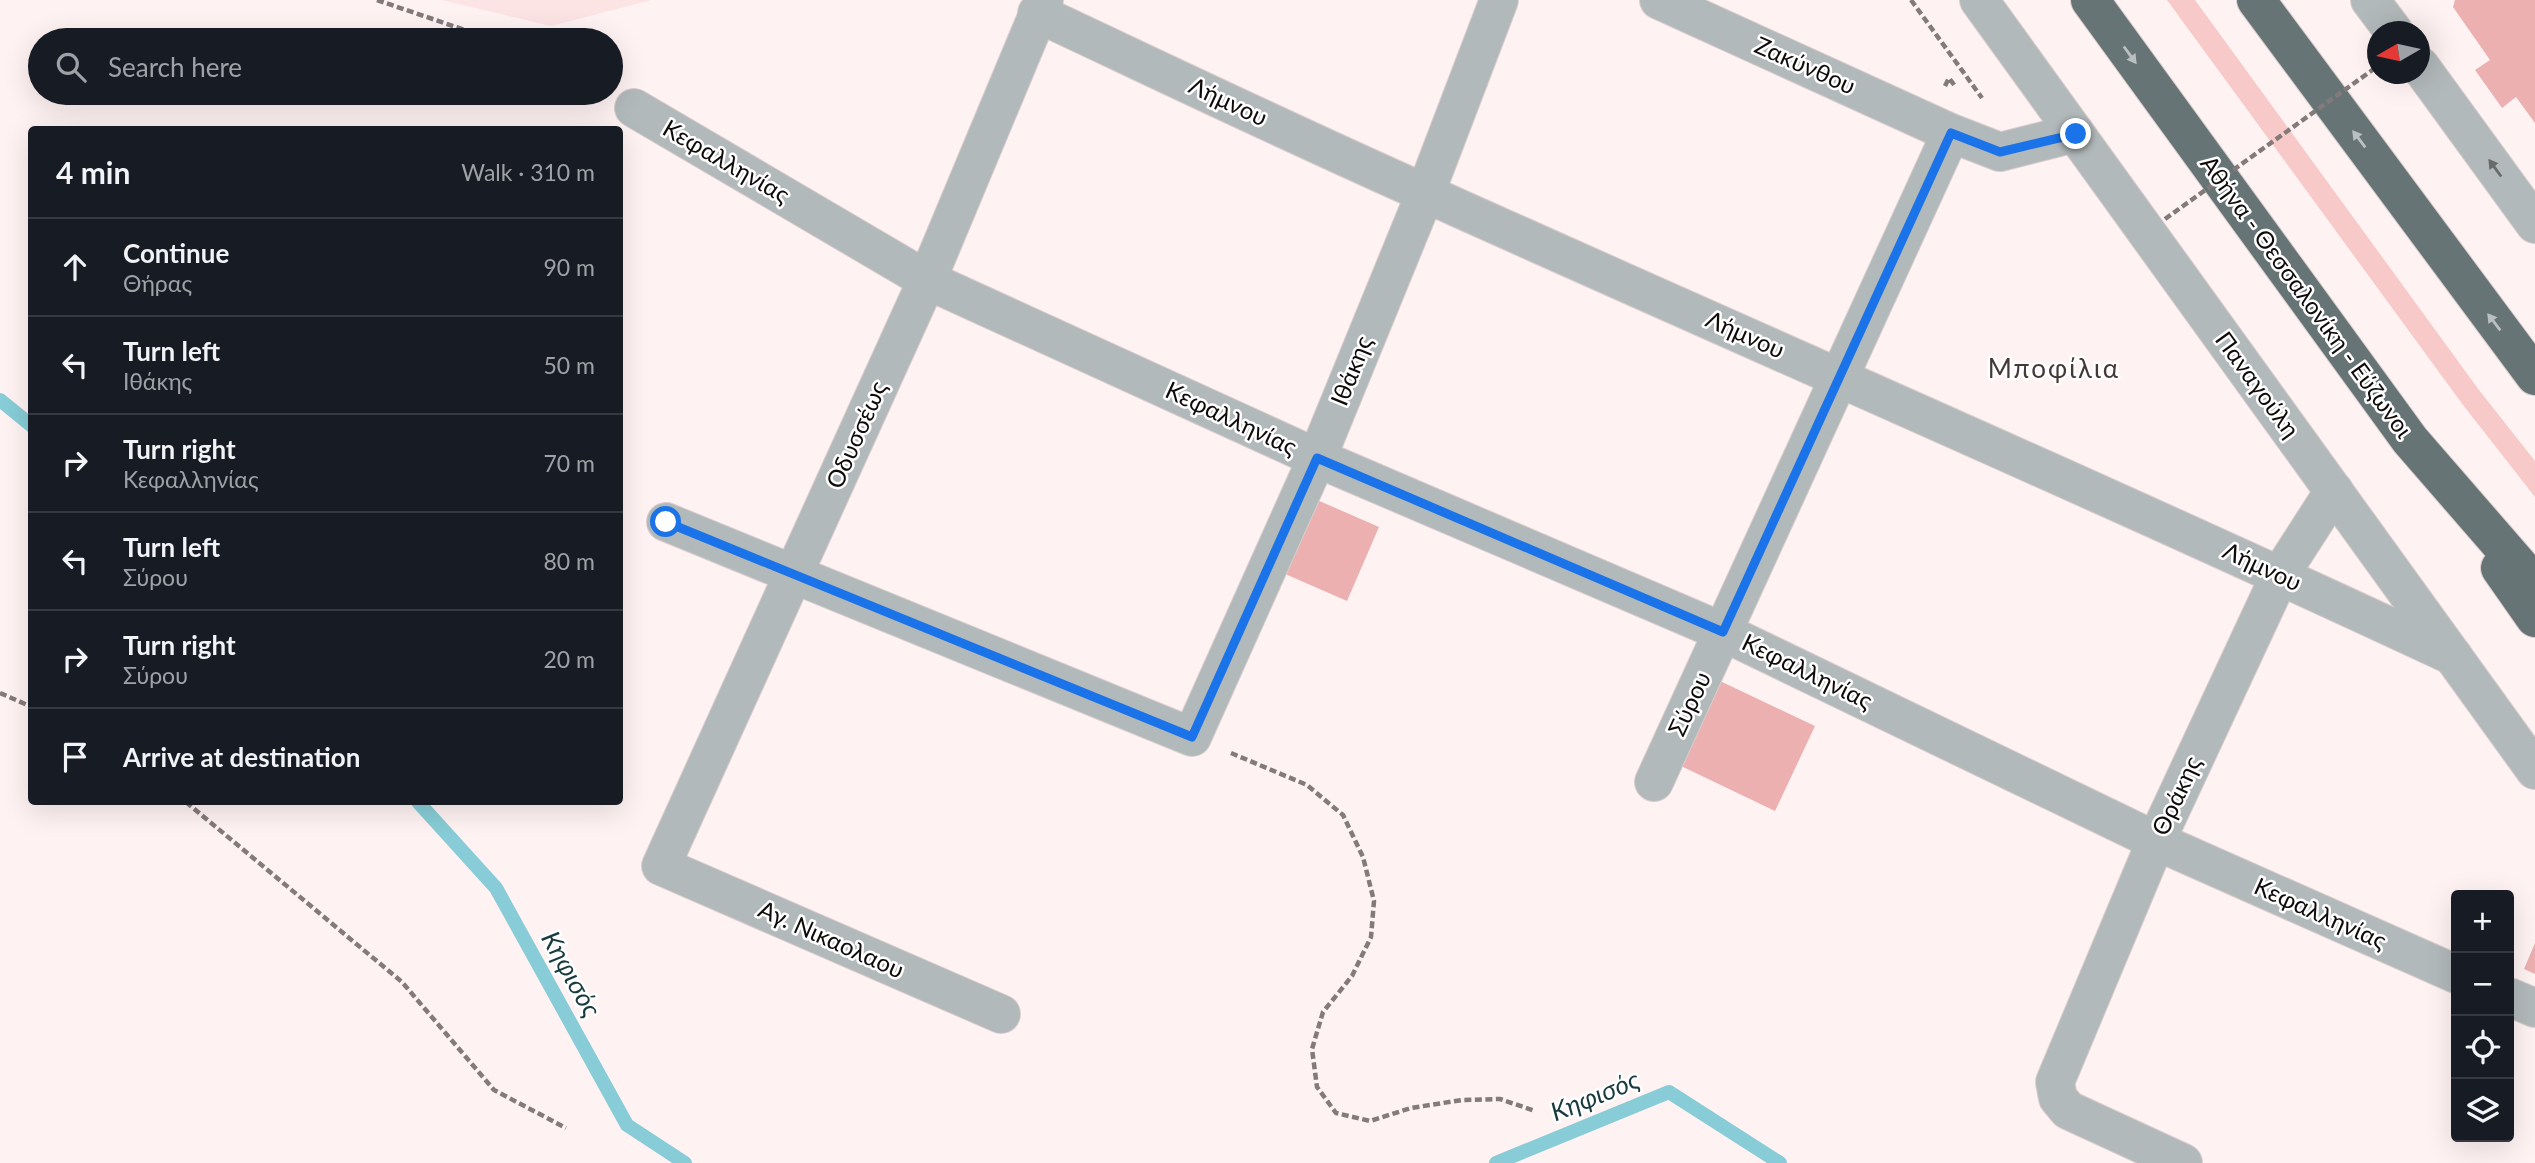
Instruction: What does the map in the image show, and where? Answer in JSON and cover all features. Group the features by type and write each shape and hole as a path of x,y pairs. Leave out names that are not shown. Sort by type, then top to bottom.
{"highway":[{"name":"Αθήνα - Θεσσαλονίκη - Εύζωνοι","path":"2090,0 2410,440 2535,584"},
{"path":"2256,0 2535,376"},
{"path":"2410,440 2535,618"}],"street":[{"name":"Ιθάκης","path":"1192,737 1317,458 1425,194 1499,0"},
{"name":"Ζακύνθου","path":"1659,0 1951,133"},
{"name":"Παναγούλη","path":"1979,0 2535,770"},
{"path":"2370,0 2386,21"},
{"name":"Λήμνου","path":"1040,7 1425,194 1840,377 2453,656"},
{"name":"Οδυσσέως","path":"660,866 795,575 927,280 1040,7"},
{"path":"2430,80 2535,224"},
{"name":"Κεφαλληνίας","path":"634,108 927,280 1317,458 1723,632 2156,841 2451,972"},
{"path":"1951,133 2000,152 2076,134"},
{"name":"Σύρου","path":"1654,782 1951,133"},
{"name":"Θράκης","path":"2183,1163 2068,1110 2057,1098 2055,1082 2156,841 2280,575 2334,491"},
{"path":"666,522 1192,737"},
{"name":"Αγ. Νικαολαου","path":"660,866 1001,1014"},
{"path":"2514,999 2535,1008"}],"path":[{"path":"377,0 459,28"},
{"path":"1911,0 1958,65"},
{"path":"2165,219 2367,73"},
{"path":"0,693 28,705"},
{"path":"1192,737 1307,785 1343,815 1363,856 1374,901 1371,937 1352,976 1323,1012 1311,1049 1317,1087 1336,1113 1370,1121 1411,1108 1462,1100 1500,1099 1535,1111"},
{"path":"190,805 402,982 494,1090 566,1128"}],"shaded area":[{"path":"441,0 652,0 551,26"},
{"path":"2167,0 2195,0 2479,390 2535,461 2535,497 2463,405"}],"building":[{"path":"2455,0 2535,0 2535,123 2516,97 2502,108 2475,70 2490,60 2453,7"},
{"path":"1308,496 1379,527 1347,601 1276,570"},
{"path":"1720,681 1815,726 1775,811 1681,766"},
{"path":"2535,943 2535,974 2524,969"}],"waterway":[{"name":"Κηφισός","path":"0,400 28,423"},
{"name":"Κηφισός","path":"421,805 496,888 627,1125 685,1163"},
{"name":"Κηφισός","path":"1496,1163 1669,1092 1780,1163"}],"district":[{"name":"Μποφίλια","path":"2054,369"}],"route":[{"path":"666,522 1192,737 1317,458 1723,632 1951,133 2000,152 2076,134"}]}
